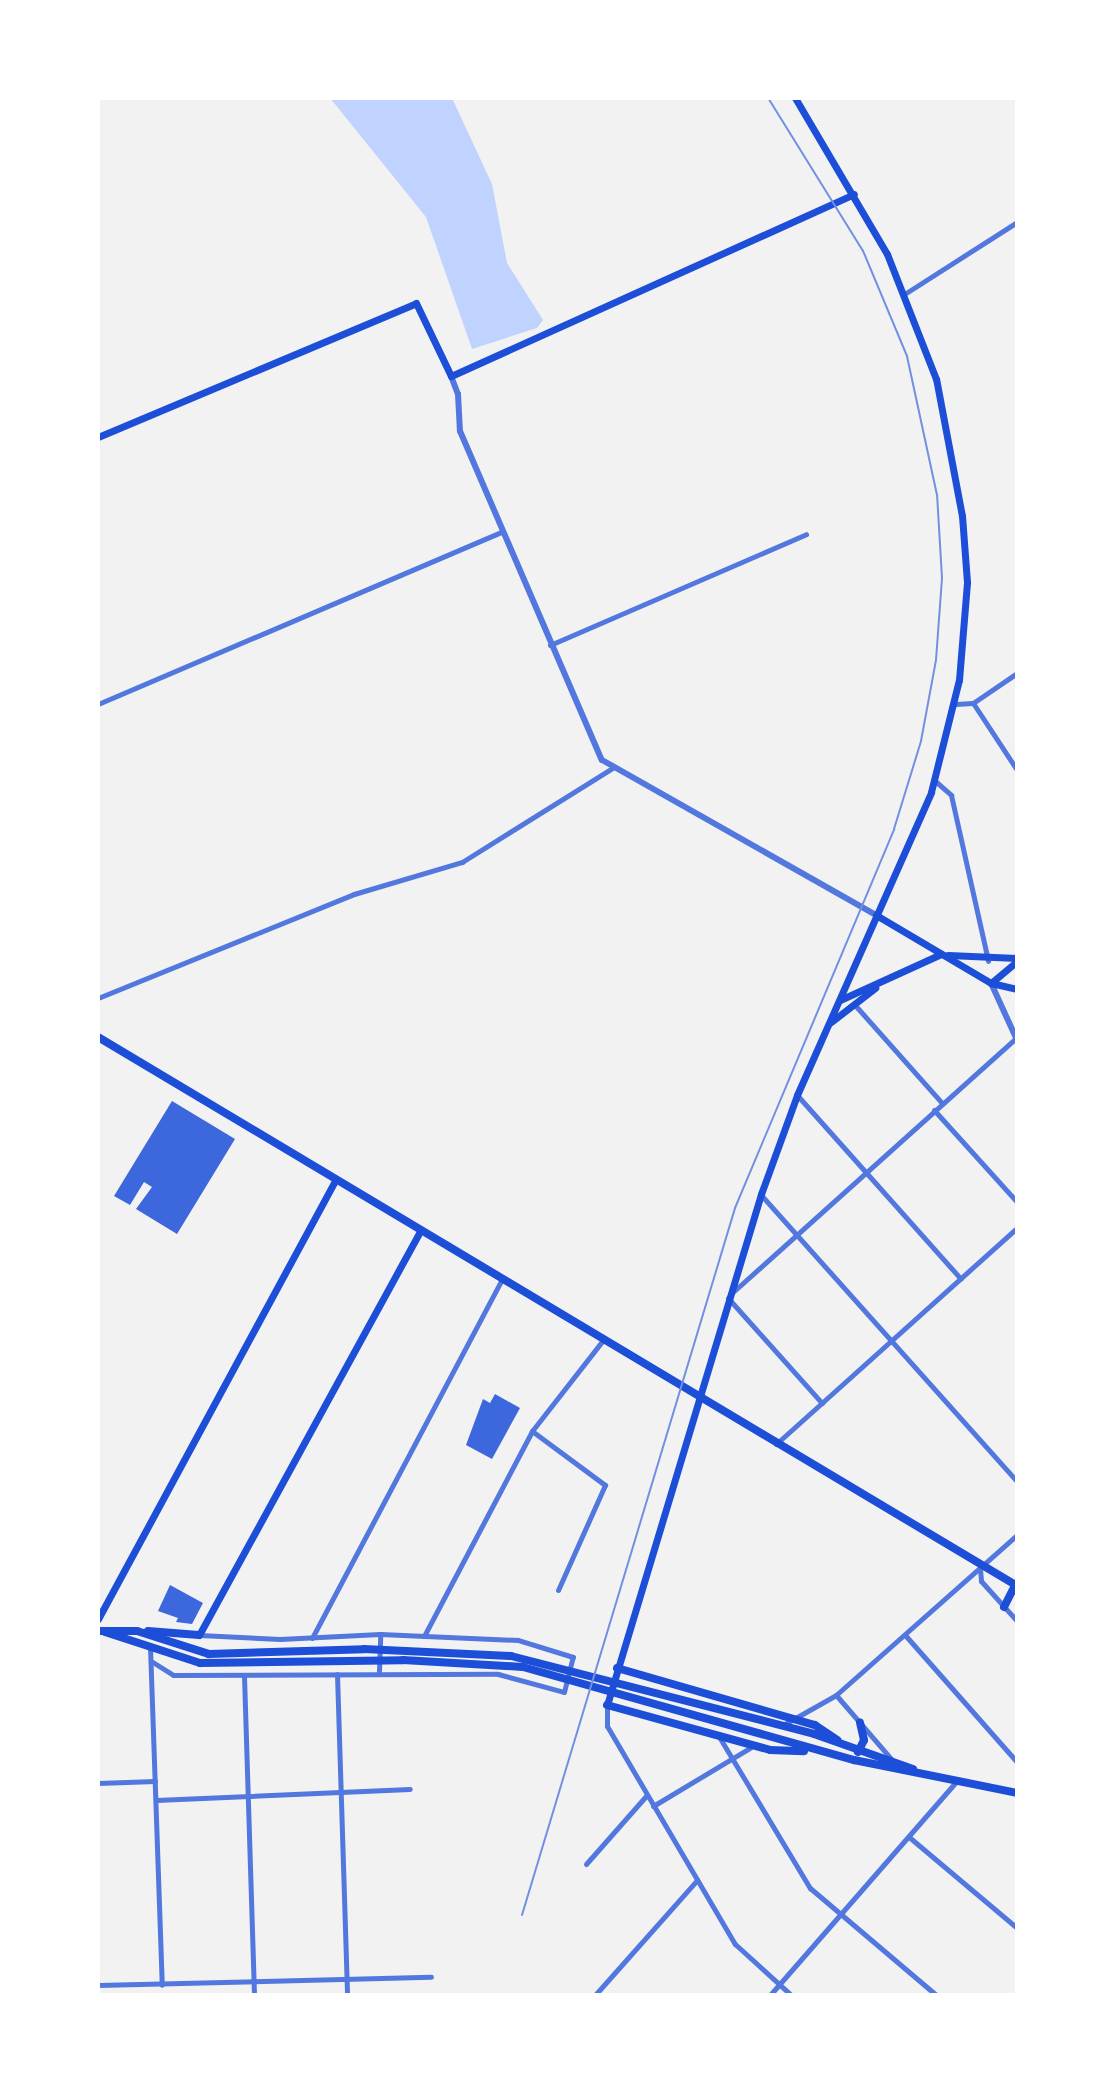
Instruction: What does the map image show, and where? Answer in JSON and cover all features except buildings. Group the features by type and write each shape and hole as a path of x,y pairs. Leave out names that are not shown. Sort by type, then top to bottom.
{"main road":[{"path":"795,98 854,194 906,293 936,379 962,516 967,582 955,704 934,780 797,1095 761,1194 727,1297 608,1701 754,1745 821,1751"},
{"path":"98,437 418,302 451,376 854,194"},
{"path":"876,915 991,983 1017,989"},
{"path":"840,1000 941,954 988,961 1017,960"},
{"path":"991,983 1017,960"},
{"path":"829,1024 883,981"},
{"path":"98,1037 980,1568 1016,1585 1004,1607"},
{"path":"98,1619 335,1180"},
{"path":"102,1631 199,1635 421,1230"},
{"path":"102,1631 200,1663 226,1665 388,1659 515,1666 854,1760 1017,1793"},
{"path":"137,1631 209,1654 364,1649 511,1656 838,1741 925,1774"},
{"path":"616,1670 794,1719 823,1729 838,1741"},
{"path":"854,1760 860,1748 860,1722"}],"street":[{"path":"906,293 1017,222"},
{"path":"451,376 458,394 460,431 595,749 614,767 876,915"},
{"path":"98,704 501,532"},
{"path":"549,645 806,534"},
{"path":"955,704 973,703 1017,673"},
{"path":"973,703 1017,770"},
{"path":"98,998 354,894 462,862 614,767"},
{"path":"934,780 951,795 988,961"},
{"path":"822,1403 727,1297 1017,1039 991,983"},
{"path":"854,1004 942,1103"},
{"path":"797,1095 961,1279"},
{"path":"934,1110 1017,1202"},
{"path":"761,1194 1017,1481"},
{"path":"776,1444 1017,1228"},
{"path":"312,1638 502,1279"},
{"path":"424,1636 532,1431 603,1340"},
{"path":"532,1431 605,1485 558,1590"},
{"path":"780,1726 836,1695 1017,1535"},
{"path":"980,1568 981,1581 1017,1621"},
{"path":"151,1661 173,1675 337,1674 379,1668 498,1674 564,1692 573,1661 518,1640 424,1636 312,1638 199,1635"},
{"path":"905,1635 1017,1762"},
{"path":"379,1668 380,1636"},
{"path":"150,1646 162,1985"},
{"path":"337,1674 347,1995"},
{"path":"244,1676 254,1995"},
{"path":"836,1695 894,1762"},
{"path":"608,1701 607,1726 735,1944 791,1995"},
{"path":"717,1735 810,1888 936,1995"},
{"path":"653,1806 754,1745"},
{"path":"98,1783 155,1781"},
{"path":"770,1995 957,1781"},
{"path":"155,1800 410,1789"},
{"path":"586,1864 646,1796"},
{"path":"909,1837 1017,1928"},
{"path":"597,1994 697,1880"},
{"path":"98,1985 431,1977"}],"water":[{"path":"330,98 452,98 492,184 507,263 543,320 537,328 472,349 426,217"}],"railway":[{"path":"522,1915 735,1208 894,829 921,741 936,660 942,578 937,495 907,356 863,251 768,98"}]}
